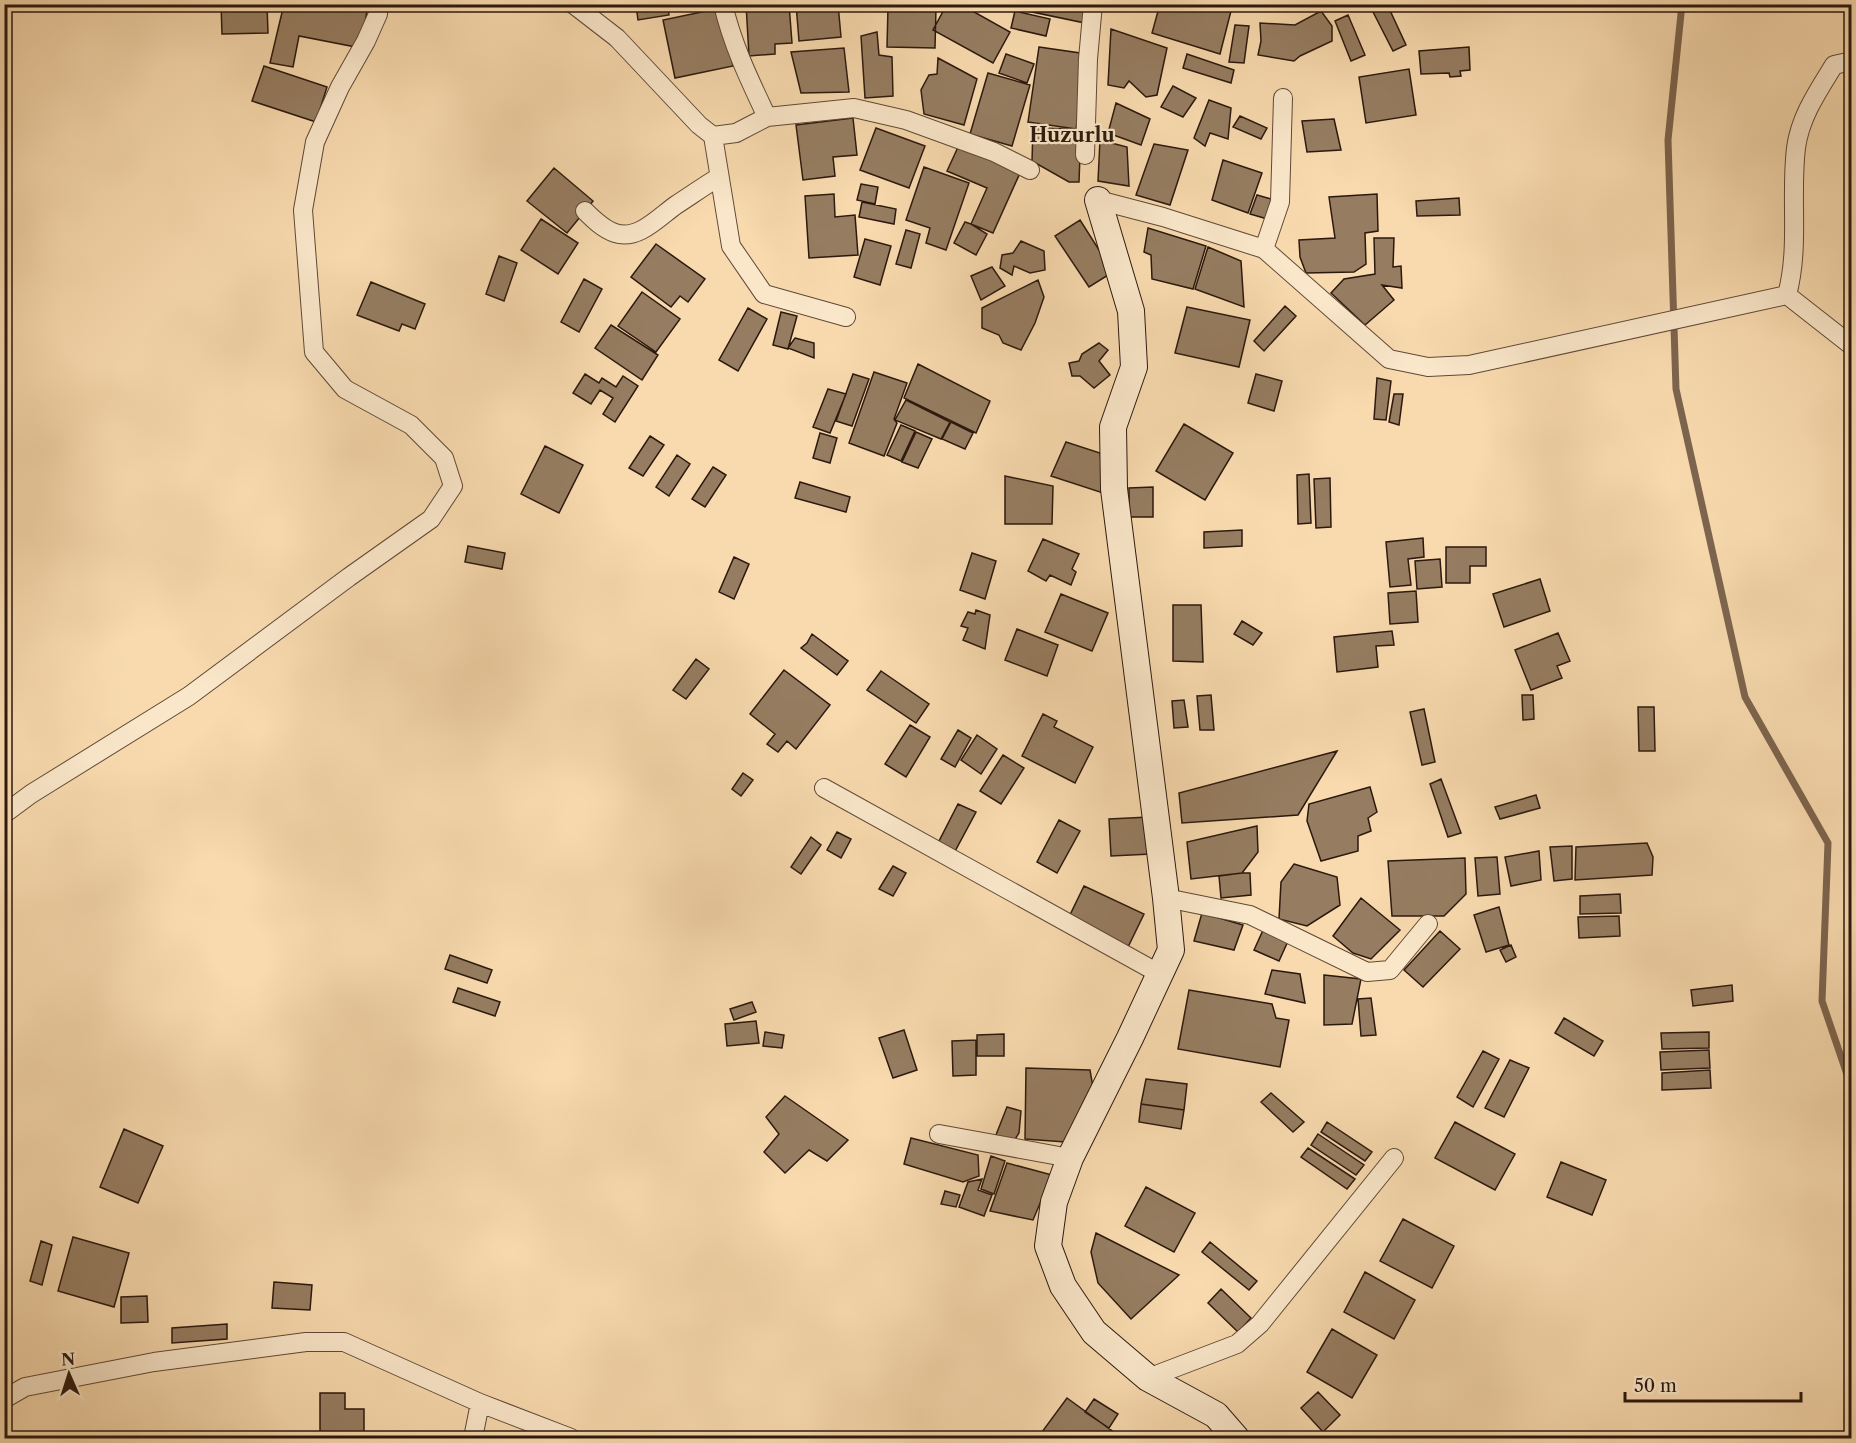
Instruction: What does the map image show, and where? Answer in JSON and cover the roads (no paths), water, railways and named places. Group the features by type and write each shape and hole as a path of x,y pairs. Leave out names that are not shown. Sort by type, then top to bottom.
{"street":[{"path":"4,814 31,794 189,696 431,519 453,486 444,458 411,425 345,388 314,352 303,210 315,142 340,87 366,41 378,14 378,4"},
{"path":"573,4 617,38 713,136 731,246 764,294 846,317"},
{"path":"723,4 746,74 767,117"},
{"path":"1085,155 1088,59 1093,4"},
{"path":"1786,295 1792,274 1796,147 1809,105 1834,65 1851,61"},
{"path":"1264,249 1280,202 1283,98"},
{"path":"713,136 736,133 767,117 854,108 906,120 994,152 1030,171"},
{"path":"585,211 615,234 630,234 651,225 718,177"},
{"path":"1098,200 1163,217 1264,249 1389,359 1428,367 1469,365 1786,295 1851,346"},
{"path":"1098,200 1131,311 1134,367 1113,427 1114,489 1171,950 1070,1158 1054,1202 1048,1246 1063,1286 1094,1332 1148,1378 1216,1415 1236,1438"},
{"path":"824,788 1160,974"},
{"path":"1166,898 1250,915 1367,972 1390,970 1428,924"},
{"path":"939,1134 1070,1158"},
{"path":"1148,1378 1237,1344 1260,1324 1394,1158"},
{"path":"4,1399 25,1387 154,1362 306,1342 344,1342 480,1403 571,1438"},
{"path":"4,1380 25,1387"},
{"path":"473,1438 480,1403"}],"waterway":[{"path":"1682,4 1668,140 1676,389 1745,697 1828,843 1822,1001 1852,1089"}],"district":[{"name":"Huzurlu","path":"1072,135"}]}
